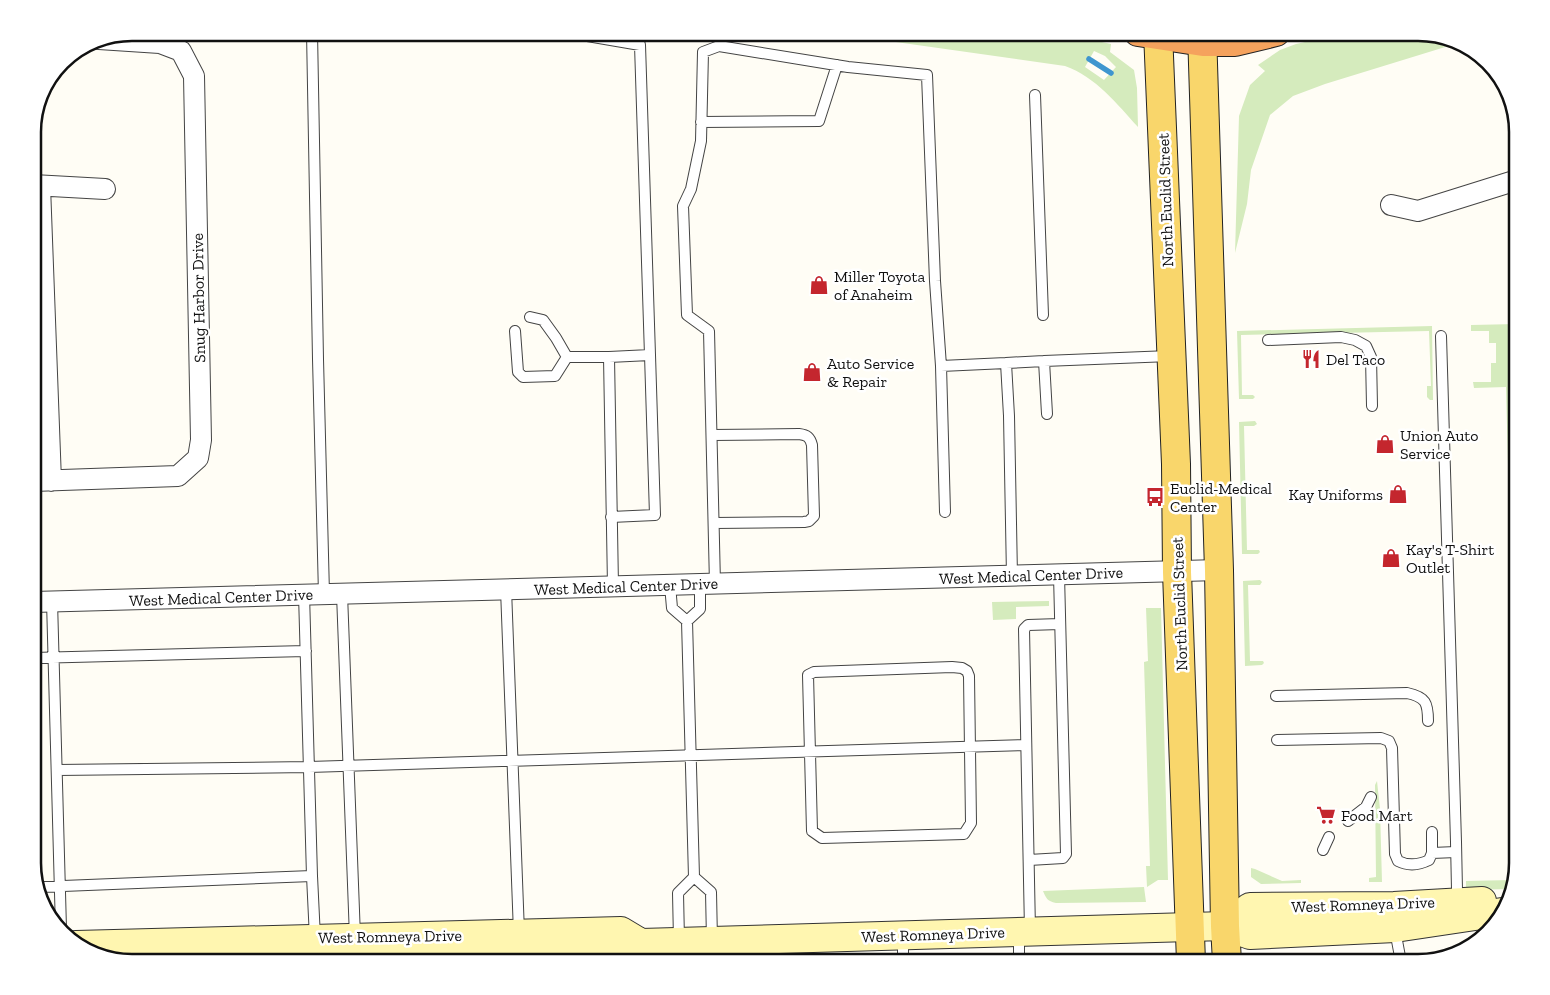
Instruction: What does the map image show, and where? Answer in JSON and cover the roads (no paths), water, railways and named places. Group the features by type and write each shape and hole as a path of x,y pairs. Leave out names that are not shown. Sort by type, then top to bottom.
{"main road":[{"name":"North Euclid Street","path":"1152,41 1172,356 1177,572 1191,954"},
{"path":"1202,41 1219,570 1227,954"}],"street":[{"name":"Snug Harbor Drive","path":"42,481 178,476 198,458 201,440 194,76 181,51 160,43 130,41"},
{"path":"1391,205 1418,211 1509,183"},
{"path":"41,185 105,189"},
{"path":"41,432 42,481"},
{"name":"West Medical Center Drive","path":"42,601 1219,570"},
{"name":"West Romneya Drive","path":"1394,917 1460,902 1500,900"},
{"name":"West Romneya Drive","path":"95,945 315,950 523,950 621,930 641,942 712,940 760,951 902,935 1225,926 1250,935 1394,917 1493,912"}],"lane":[{"path":"312,41 318,359 333,594 348,766 368,950"},
{"path":"611,517 655,515 640,46 613,41"},
{"path":"687,621 700,609 708,584 714,523 709,332 687,315 683,206 690,189 701,141 703,52 719,46 837,65 927,75 935,281 941,366 945,512"},
{"path":"701,122 819,121 837,65"},
{"path":"1035,95 1043,315"},
{"path":"530,317 543,320 567,357"},
{"path":"515,331 518,372 523,377 555,376 567,357"},
{"path":"1441,336 1457,890 1460,902"},
{"path":"1268,340 1341,337 1355,340 1366,346 1371,357 1372,406"},
{"path":"567,357 650,355"},
{"path":"941,366 1172,356"},
{"path":"608,357 612,586"},
{"path":"1044,361 1046,414"},
{"path":"1006,363 1009,416 1012,576"},
{"path":"712,435 806,435 810,438 812,445 814,492 814,516 809,521 714,523"},
{"path":"1029,860 1063,858 1066,854 1059,575"},
{"path":"670,585 672,608 687,621 691,755 694,877 678,893 679,941"},
{"path":"506,589 512,760 523,950"},
{"path":"304,594 315,950"},
{"path":"42,601 54,657 61,919"},
{"path":"1020,954 1024,932 1029,860 1024,629 1028,625 1060,624"},
{"path":"41,658 306,651"},
{"path":"962,668 967,671 969,676 970,746 971,823 964,834 822,838 812,831 807,682 809,674 814,672 962,668"},
{"path":"1276,696 1408,693 1417,695 1424,700 1428,708 1428,721"},
{"path":"1277,740 1382,738 1389,741 1392,748 1395,854 1398,861 1405,864 1414,864 1430,860 1432,832"},
{"path":"57,770 348,766 1026,745"},
{"path":"1348,820 1366,806 1371,797"},
{"path":"1323,850 1328,837"},
{"path":"1432,853 1456,852"},
{"path":"45,887 312,876"},
{"path":"694,877 711,892 712,940"},
{"path":"1394,917 1400,954"},
{"path":"902,935 903,954"}],"waterway":[{"path":"1089,59 1111,73"}],"place":[{"name":"Miller Toyota of Anaheim","path":"819,285"},
{"name":"Del Taco","path":"1311,359"},
{"name":"Auto Service & Repair","path":"812,372"},
{"name":"Union Auto Service","path":"1385,444"},
{"name":"Kay Uniforms","path":"1398,494"},
{"name":"Euclid-Medical Center","path":"1155,497"},
{"name":"Kay's T-Shirt Outlet","path":"1391,558"},
{"name":"Food Mart","path":"1326,815"}]}
